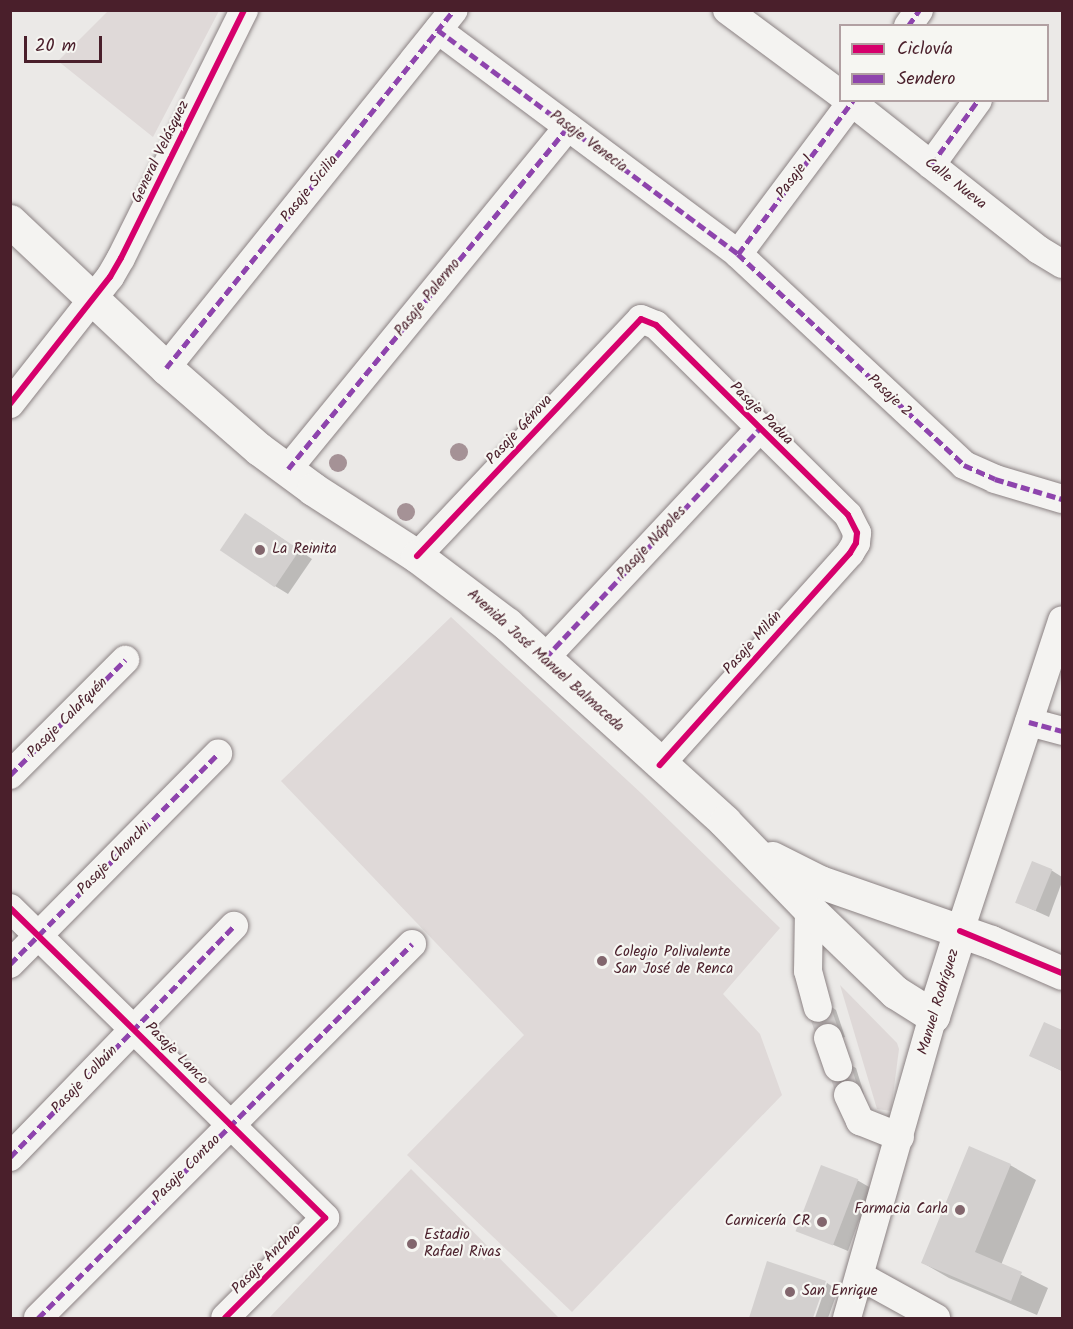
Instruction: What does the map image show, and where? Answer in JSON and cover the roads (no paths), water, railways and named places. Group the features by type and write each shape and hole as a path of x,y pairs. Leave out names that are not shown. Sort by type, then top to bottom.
{"main road":[{"name":"Avenida José Manuel Balmaceda","path":"10,221 166,368 259,449 466,591 545,658 739,836 809,909 895,992 933,1016"},
{"name":"Avenida José Manuel Balmaceda","path":"739,836 781,863 820,882 960,931 1062,973"},
{"name":"Manuel Rodríguez","path":"933,1016 960,931"}],"street":[{"name":"General Velásquez","path":"10,404 92,300 121,258 244,10"},
{"name":"Calle Nueva","path":"727,10 839,92"},
{"path":"909,24 919,10"},
{"name":"Pasaje Venecia","path":"446,20 568,127 738,254"},
{"name":"Pasaje Sicilia","path":"166,368 446,20"},
{"name":"Pasaje 1","path":"738,254 846,102"},
{"name":"Calle Nueva","path":"852,102 1039,250 1062,264"},
{"path":"931,165 977,102"},
{"name":"Pasaje Palermo","path":"288,469 568,127"},
{"name":"Pasaje 2","path":"738,254 964,465 995,479 1062,499"},
{"name":"Pasaje Padua","path":"641,319 656,325 848,515 857,533"},
{"name":"Pasaje Génova","path":"417,556 641,319"},
{"name":"Pasaje Nápoles","path":"545,658 759,429"},
{"name":"Pasaje Milán","path":"660,765 850,553 856,543 857,533"},
{"name":"Manuel Rodríguez","path":"960,931 1062,620"},
{"name":"Pasaje Calafquén","path":"10,775 125,660"},
{"path":"1029,722 1062,731"},
{"name":"Pasaje Chonchi","path":"10,964 218,754"},
{"name":"Pasaje Lanco","path":"10,908 325,1218"},
{"path":"809,909 808,971 818,1008"},
{"name":"Pasaje Colbún","path":"10,1157 234,926"},
{"name":"Pasaje Contao","path":"38,1318 412,944"},
{"name":"Manuel Rodríguez","path":"847,1318 933,1016"},
{"path":"828,1038 838,1067"},
{"path":"848,1095 860,1121 872,1128 900,1137"},
{"name":"Pasaje Anchao","path":"225,1318 325,1218"},
{"path":"860,1276 936,1318"}],"place":[{"name":"La Reinita","path":"260,550"},
{"name":"Colegio Polivalente San José de Renca","path":"602,961"},
{"name":"Farmacia Carla","path":"960,1210"},
{"name":"Carnicería CR","path":"822,1222"},
{"name":"Estadio Rafael Rivas","path":"412,1244"},
{"name":"San Enrique","path":"790,1292"}]}
